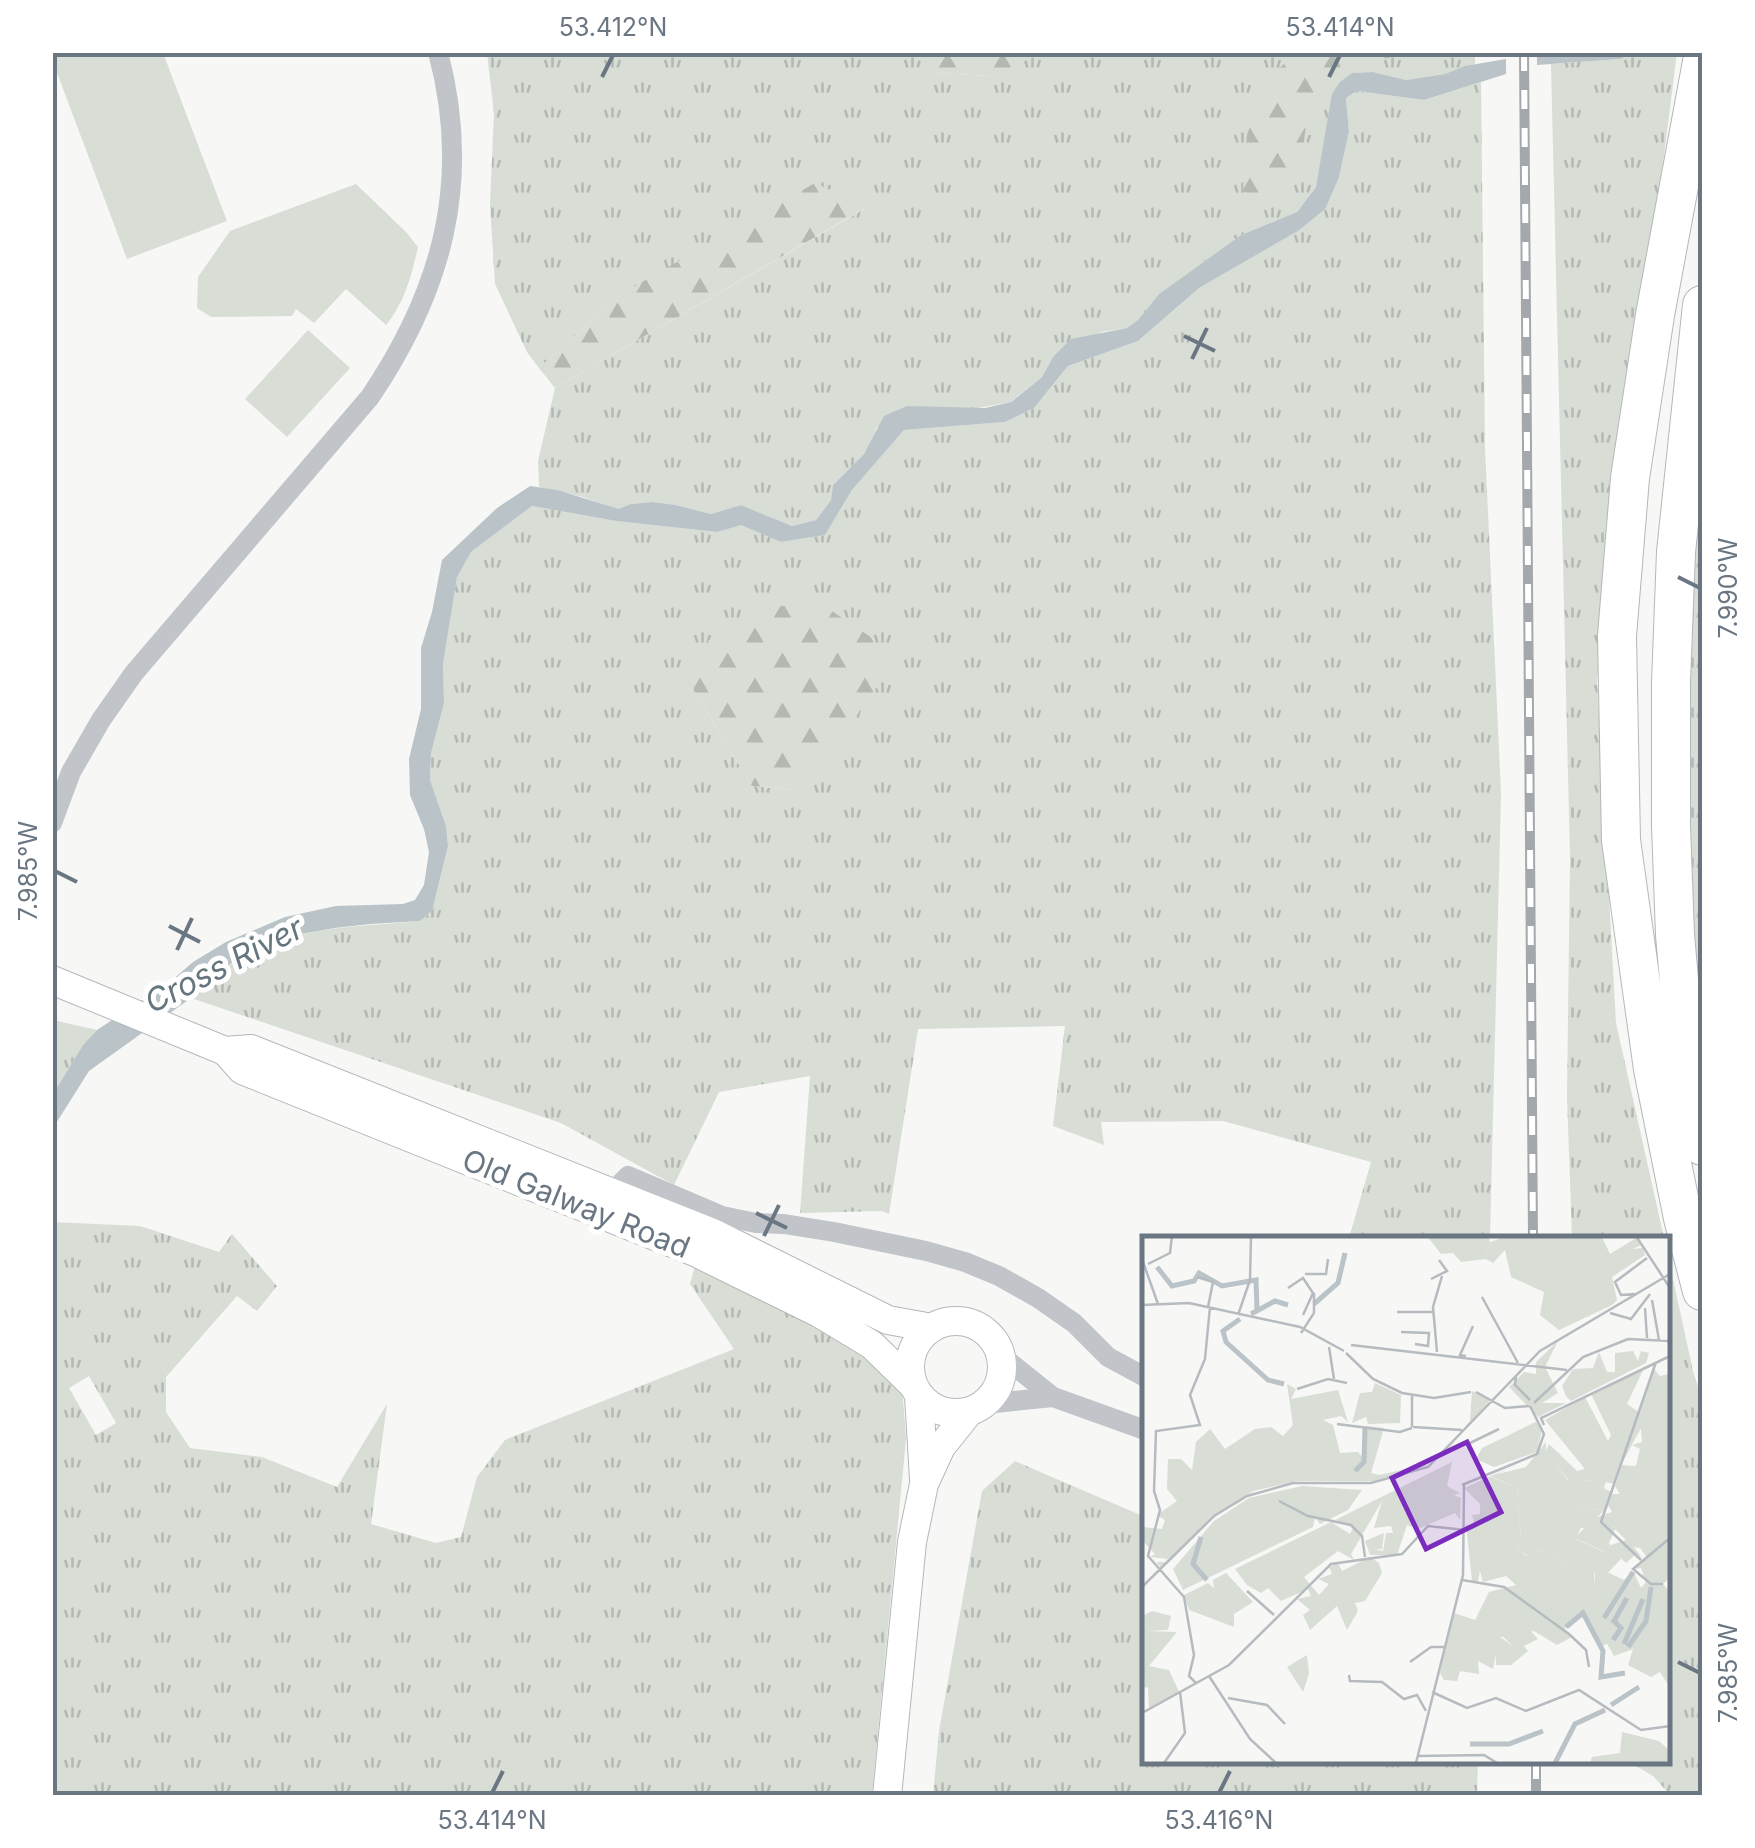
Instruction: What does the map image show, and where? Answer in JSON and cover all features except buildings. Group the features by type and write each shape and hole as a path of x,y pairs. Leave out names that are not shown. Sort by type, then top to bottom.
{"highway":[{"path":"1702,62 1655,315 1630,478 1617,636 1621,840 1652,1069 1702,1291"},
{"path":"1702,305 1676,552 1671,790 1675,935 1686,1058 1702,1146"}],"main road":[{"name":"Old Galway Road","path":"52,980 225,1051 242,1070 694,1252 819,1313 872,1345 916,1390"},
{"name":"Old Galway Road","path":"225,1051 252,1049 713,1233 888,1320 932,1328"},
{"path":"887,1796 912,1542 924,1484 941,1447 996,1391 1001,1380 1002,1356 996,1342 972,1323 956,1320 938,1324 924,1334 912,1352 910,1372 916,1390 924,1484"},
{"path":"916,1390 932,1407 950,1414 977,1408"}],"street":[{"path":"52,823 72,772 134,672 370,397 396,359 438,263 448,206 453,161 450,106 438,52"},
{"path":"616,1194 628,1176 722,1216 834,1232 965,1262 1038,1298 1074,1323 1108,1356 1142,1376"},
{"path":"1002,1356 1053,1397 1142,1429"},
{"path":"977,1408 1053,1397"}],"green space":[{"path":"70,52 163,53 227,221 127,259 53,62"},
{"path":"910,52 935,73 990,76 1043,52 1475,52 1475,64 1406,80 1373,72 1352,73 1326,143 1316,187 1297,212 1241,235 1159,294 1127,328 1101,332 1053,357 1042,377 1010,402 877,427 864,454 833,485 831,500 816,520 792,526 741,505 711,514 653,502 631,504 619,510 539,487 538,461 555,388 866,208 623,293 539,368 527,352 495,284 490,205 494,113 487,53"},
{"path":"1298,52 1414,53 1333,68 1309,100 1302,158 1266,205 1243,191 1247,135 1264,81"},
{"path":"910,53 1043,53 991,76 935,73"},
{"path":"1635,53 1677,53 1597,680 1616,1023 1664,1236 1572,1236 1567,1097 1570,858 1551,64 1620,59"},
{"path":"1481,82 1485,448 1501,793 1490,1236 1350,1236 1371,1162 1223,1121 1101,1122 1104,1145 1053,1126 1065,1026 918,1029 889,1214 800,1213 810,1076 719,1092 674,1185 561,1123 191,998 209,977 260,947 327,930 420,921 432,911 448,846 446,826 430,780 431,752 444,703 443,664 457,576 471,552 532,506 616,521 717,532 740,524 781,542 825,535 852,490 904,430 1005,422 1034,408 1068,366 1138,341 1199,288 1298,231 1339,177 1349,133 1346,98 1357,91 1424,100","holes":["694,691 796,790 752,786"]},
{"path":"815,183 867,207 555,388 539,368 623,293"},
{"path":"356,184 418,247 402,298 386,325 346,289 314,323 296,309 292,316 211,317 197,308 198,277 230,231"},
{"path":"308,330 350,368 287,437 245,399"},
{"path":"1702,405 1702,1015 1688,888 1682,756"},
{"path":"820,603 875,640 882,680 832,750 796,790 752,786 694,691 689,653 760,608"},
{"path":"53,1020 97,1030 83,1045 53,1094"},
{"path":"52,1222 140,1226 219,1252 232,1234 277,1286 257,1311 237,1296 166,1377 166,1412 190,1448 262,1457 337,1487 387,1404 371,1524 436,1543 461,1537 477,1477 505,1440 734,1349 690,1284 696,1262 849,1339 902,1386 906,1439 872,1795 53,1795","holes":["89,1376 116,1423 96,1435 69,1388"]},
{"path":"1670,1265 1702,1399 1702,1795 1670,1795 1653,1776 1631,1763 1670,1763"},
{"path":"1015,1461 1142,1516 1142,1763 1478,1763 1477,1795 933,1795 939,1731 982,1491"}],"water":[{"path":"1537,52 1635,53 1620,59 1537,65"},
{"name":"Cross River","path":"1506,59 1506,74 1424,100 1357,91 1346,98 1349,132 1339,177 1325,209 1298,231 1199,288 1138,341 1068,366 1034,408 1005,422 904,430 852,490 825,535 781,542 741,525 717,532 616,521 532,506 471,552 457,577 443,664 444,703 431,753 430,780 446,826 448,846 432,911 420,921 335,928 295,935 255,949 214,973 191,998 89,1071 53,1128 53,1094 83,1045 97,1030 170,982 193,962 226,942 285,917 336,906 403,904 415,900 424,885 429,852 410,795 409,759 421,709 421,648 442,560 497,508 530,486 619,509 653,502 711,514 741,505 792,526 816,520 831,500 833,485 864,454 884,416 907,406 985,408 1011,402 1042,377 1053,357 1071,339 1127,328 1159,294 1241,235 1297,212 1316,187 1332,94 1352,73 1373,72 1406,80"}],"railway":[{"path":"1524,52 1533,1236"},
{"path":"1536,1763 1536,1796"}]}
